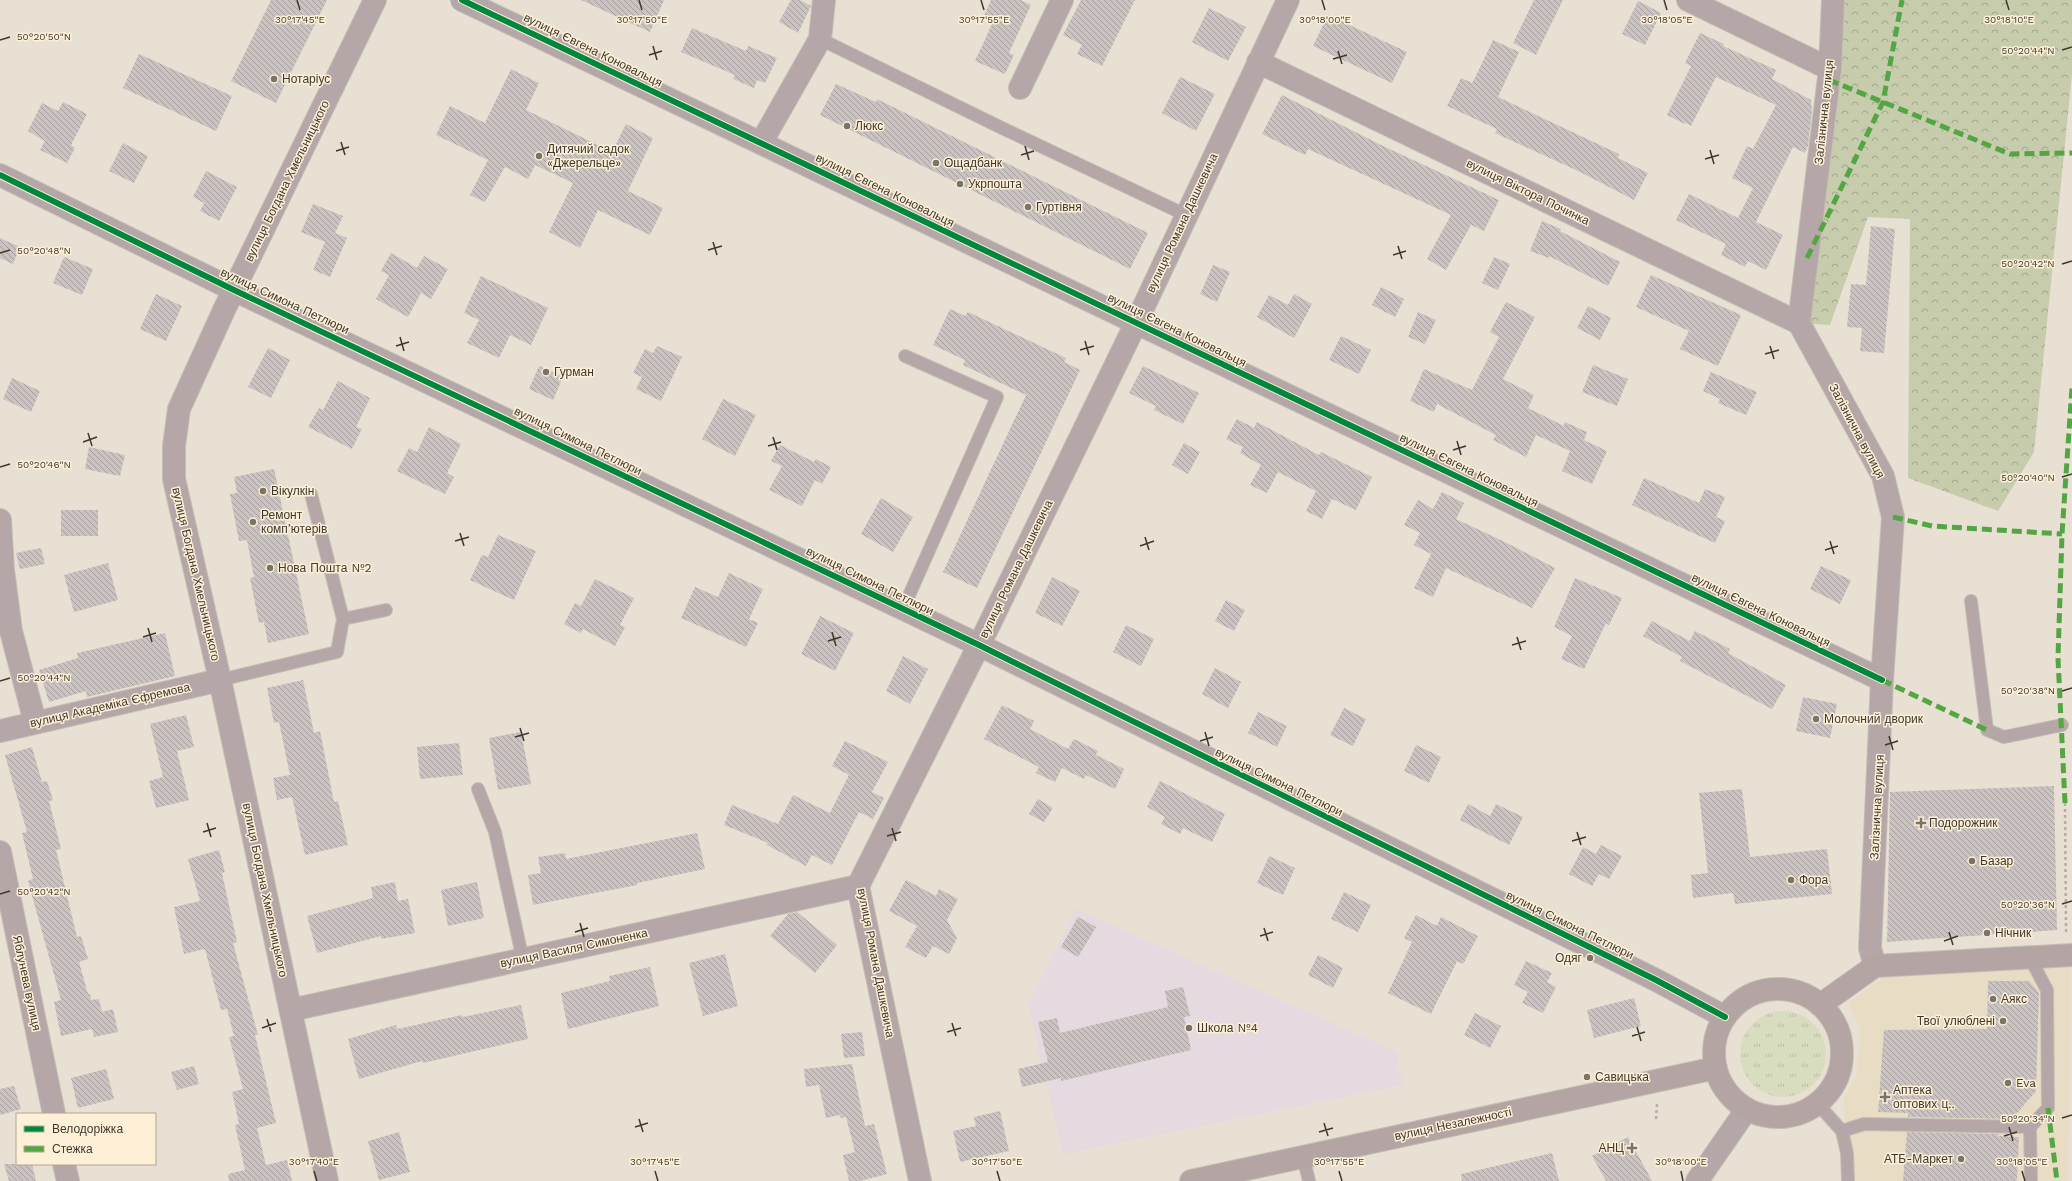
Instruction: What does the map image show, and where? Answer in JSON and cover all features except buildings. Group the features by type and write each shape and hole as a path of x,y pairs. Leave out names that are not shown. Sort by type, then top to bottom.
{"main road":[{"path":"1820,1005 1875,966 2029,956 2069,947"},
{"path":"1781,989 1802,994 1820,1005 1832,1020 1837,1031 1842,1055 1839,1073 1830,1090 1817,1103 1801,1112 1783,1117 1764,1116 1747,1109 1733,1099 1722,1084 1716,1068 1714,1046 1717,1033 1725,1017 1740,1002 1760,992 1781,989"},
{"name":"вулиця Незалежності","path":"1191,1181 1716,1068"}],"street":[{"name":"вулиця Богдана Хмельницького","path":"327,1181 220,680 174,479 174,446 179,409 234,290 375,0"},
{"name":"вулиця Євгена Коновальця","path":"462,0 1882,680"},
{"path":"761,143 820,39 824,0"},
{"path":"1020,88 1062,0"},
{"name":"вулиця Романа Дашкевича","path":"920,1181 858,886 979,645 1136,323 1288,0"},
{"path":"1688,0 1830,69"},
{"name":"Залізнична вулиця","path":"1833,0 1830,69 1799,323 1883,476 1893,517 1882,680 1870,948 1875,966"},
{"name":"вулиця Віктора Починка","path":"1258,62 1799,323"},
{"name":"вулиця Симона Петлюри","path":"0,175 234,290 979,645 1656,980 1725,1017"},
{"path":"0,520 3,570 12,631 35,722"},
{"name":"вулиця Академіка Єфремова","path":"0,731 220,680"},
{"name":"Яблунева вулиця","path":"0,852 54,1113"},
{"name":"вулиця Василя Симоненка","path":"290,1010 858,886"},
{"path":"1698,1181 1747,1109"},
{"path":"64,1165 68,1181"}],"lane":[{"path":"820,39 1186,215"},
{"path":"903,609 997,397 905,356"},
{"path":"220,680 337,652 343,619 311,494"},
{"path":"1971,601 1987,730 2004,737 2062,725"},
{"path":"343,619 386,610"},
{"path":"478,790 495,832 523,960"},
{"path":"2029,956 2047,990 2048,1108 2030,1127 2031,1181"},
{"path":"1817,1103 1842,1131 1847,1153 1848,1181"},
{"path":"1842,1131 1864,1124 2030,1127"},
{"path":"1303,1156 1309,1181"}],"path":[{"path":"2065,803 2069,947"}],"shaded area":[{"name":"Школа №4","path":"1076,909 1395,1051 1403,1085 1063,1154 1028,1005"},
{"path":"2071,965 2068,1181 1849,1181 1844,1098 1856,1077 1861,1032 1849,1003 1890,972"}],"green space":[{"path":"1832,0 2072,0 2072,74 2034,452 1998,511 1908,478 1910,219 1868,217 1830,325 1799,323"},
{"path":"1775,1011 1791,1011 1800,1014 1814,1023 1823,1037 1826,1046 1826,1062 1823,1071 1814,1085 1800,1094 1791,1097 1775,1097 1759,1090 1752,1085 1747,1078 1740,1062 1740,1046 1747,1030 1752,1023 1759,1018"}],"marked path":[{"path":"1807,258 1883,102 1902,0"},
{"path":"1829,80 2010,154 2072,153"},
{"path":"2065,803 2058,658 2062,534 2072,387"},
{"path":"1893,517 1932,526 2062,534"},
{"path":"1882,680 1987,730"},
{"path":"2048,1108 2057,1181"}],"cycle path":[{"path":"462,0 1882,680"},
{"path":"0,175 234,290 979,645 1656,980 1725,1017"}],"place":[{"name":"Нотаріус","path":"274,79"},
{"name":"Люкс","path":"847,126"},
{"name":"Дитячий садок «Джерельце»","path":"539,156"},
{"name":"Ощадбанк","path":"936,163"},
{"name":"Укрпошта","path":"960,184"},
{"name":"Гуртівня","path":"1028,207"},
{"name":"Гурман","path":"546,372"},
{"name":"Вікулкін","path":"263,491"},
{"name":"Ремонт комп’ютерів","path":"253,522"},
{"name":"Нова Пошта №2","path":"270,568"},
{"name":"Молочний дворик","path":"1816,719"},
{"name":"Подорожник","path":"1921,823"},
{"name":"Базар","path":"1972,861"},
{"name":"Фора","path":"1791,880"},
{"name":"Нічник","path":"1987,933"},
{"name":"Одяг","path":"1590,958"},
{"name":"Аякс","path":"1993,999"},
{"name":"Твої улюблені","path":"2003,1021"},
{"name":"Школа №4","path":"1189,1028"},
{"name":"Савицька","path":"1587,1077"},
{"name":"Eva","path":"2008,1083"},
{"name":"Аптека оптових ц‥","path":"1885,1097"},
{"name":"АНЦ","path":"1632,1148"},
{"name":"АТБ-Маркет","path":"1961,1159"}]}
